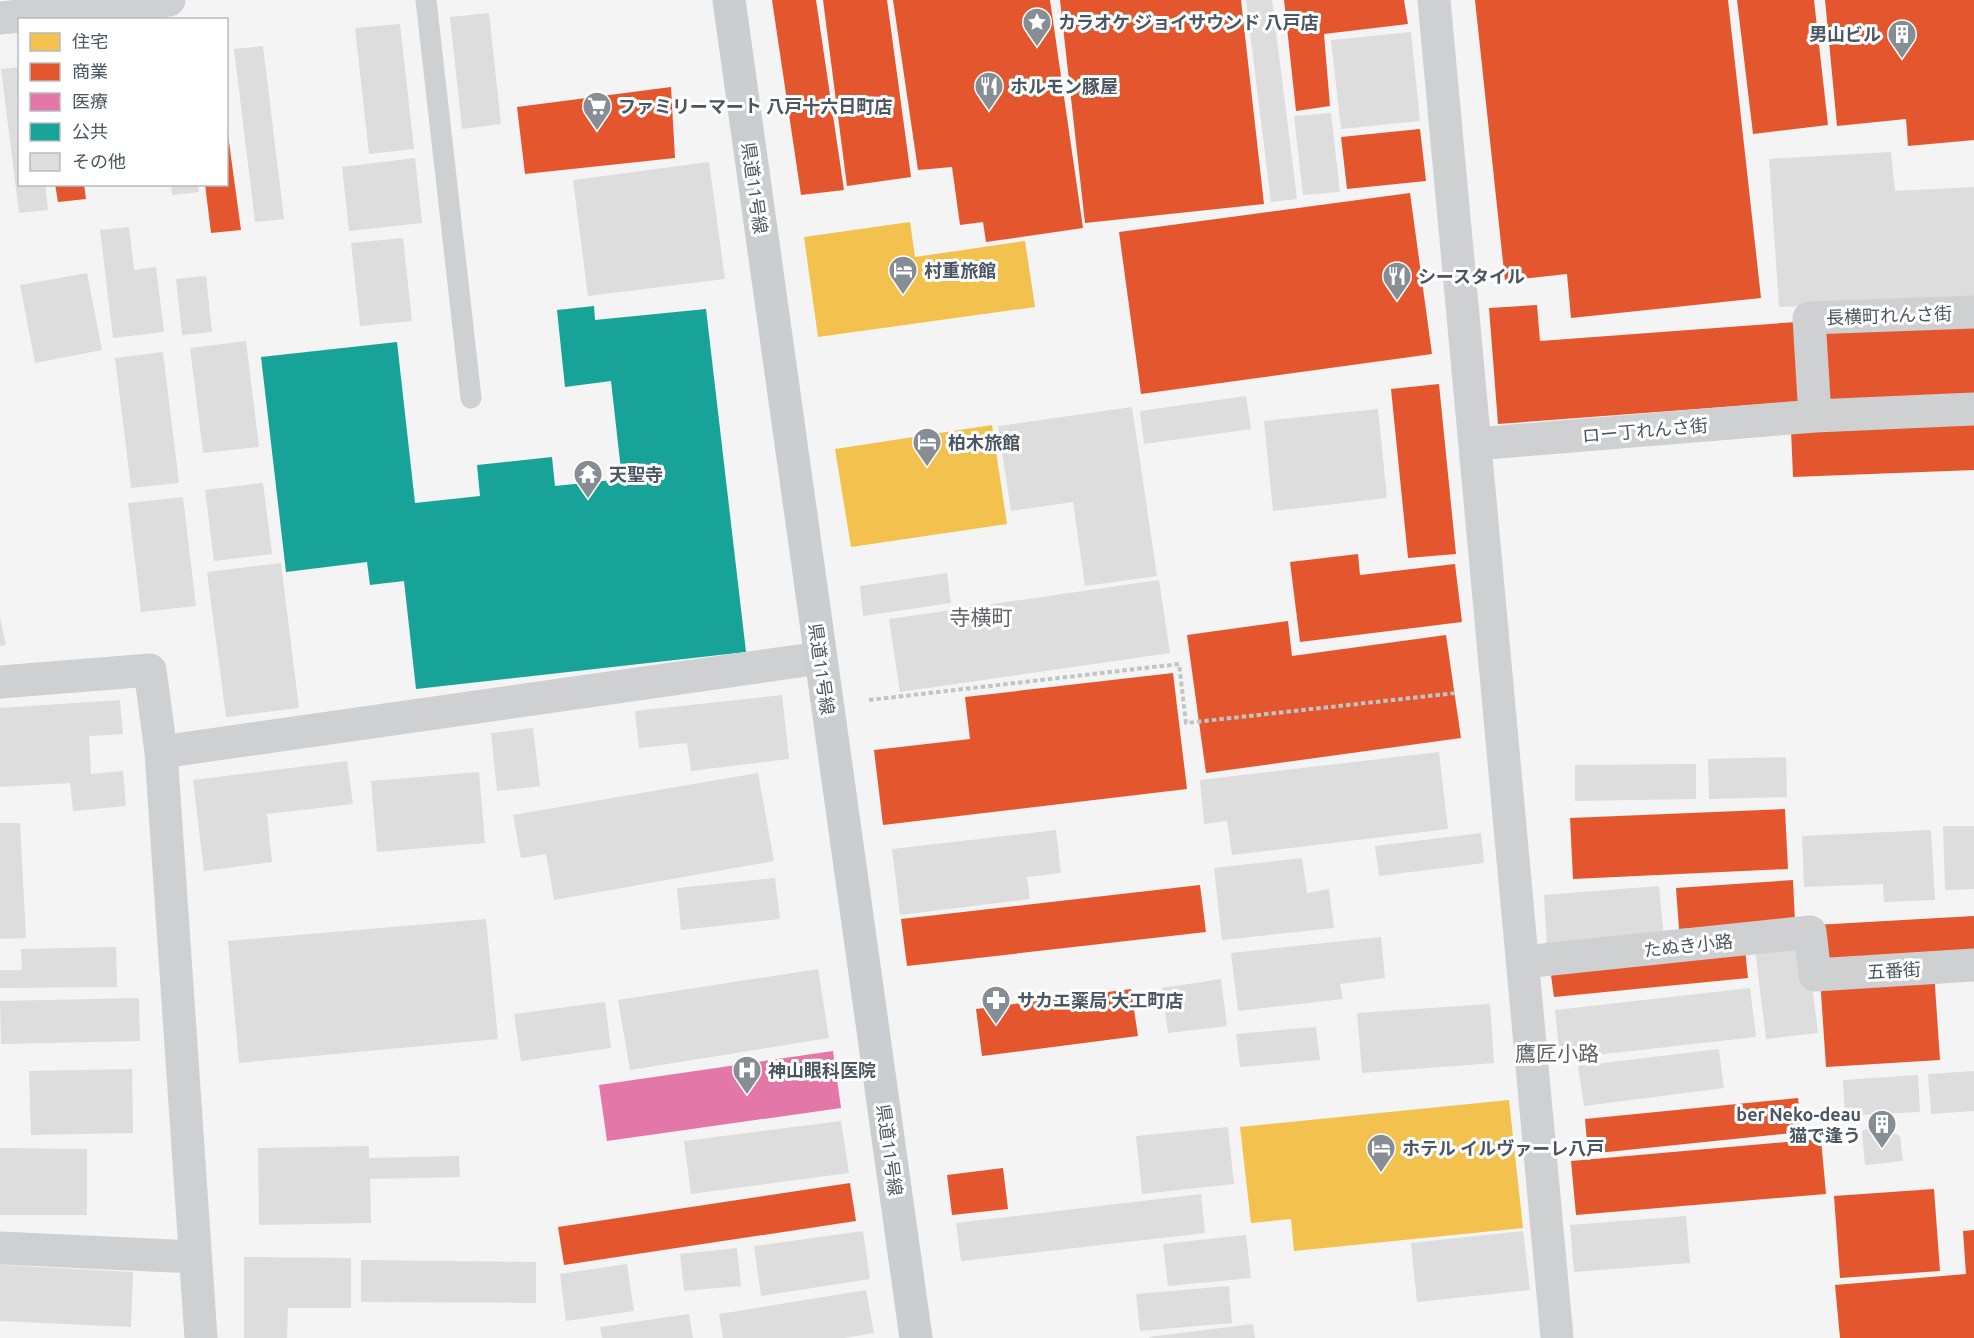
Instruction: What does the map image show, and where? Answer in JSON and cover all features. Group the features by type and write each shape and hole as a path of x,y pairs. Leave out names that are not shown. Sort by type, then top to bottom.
{"main road":[{"name":"県道11号線","path":"729,0 916,1338"}],"street":[{"path":"0,18 169,0"},
{"path":"1434,0 1557,1338"},
{"name":"長横町れんさ街","path":"1815,416 1809,318 1974,312"},
{"path":"1815,416 1974,409"},
{"name":"ロー丁れんさ街","path":"1474,444 1815,416"},
{"path":"161,752 820,658"},
{"path":"0,682 150,670 161,752 201,1338"},
{"name":"たぬき小路","path":"1523,962 1810,932 1815,975"},
{"name":"五番街","path":"1815,975 1974,965"},
{"path":"0,1248 195,1257"}],"lane":[{"path":"426,0 471,398"}],"path":[{"path":"862,701 1179,664 1186,723 1498,688"}],"building: 住宅":[{"path":"910,222 915,257 1025,241 1035,307 818,337 804,237"},
{"path":"992,425 1007,524 851,547 835,449"},
{"name":"ホテル イルヴァーレ八戸","path":"1509,1100 1523,1228 1294,1251 1291,1219 1251,1223 1240,1127"}],"building: 商業":[{"path":"772,0 816,0 844,190 801,195"},
{"path":"823,0 887,0 911,177 847,186"},
{"path":"893,0 1050,0 1083,228 986,242 983,222 960,225 952,167 918,170"},
{"path":"1060,0 1241,0 1264,204 1085,223"},
{"path":"1284,0 1404,0 1408,24 1324,34 1330,106 1296,111"},
{"path":"1475,0 1728,0 1761,298 1571,318 1567,274 1505,281"},
{"path":"1737,0 1814,0 1828,125 1753,134"},
{"name":"男山ビル","path":"1825,0 1974,0 1974,140 1908,146 1906,119 1837,126"},
{"name":"ファミリーマート 八戸十六日町店","path":"671,87 675,158 525,174 517,107"},
{"path":"1420,129 1426,181 1347,189 1341,137"},
{"path":"228,135 241,230 211,233 205,186 228,186"},
{"path":"55,186 84,186 86,199 58,202"},
{"path":"1410,193 1432,354 1141,394 1119,232"},
{"path":"1537,305 1540,341 1796,322 1803,401 1498,424 1489,308"},
{"path":"1974,320 1974,399 1825,405 1821,327"},
{"path":"1439,384 1456,554 1408,558 1391,389"},
{"path":"1974,423 1974,470 1793,477 1791,430"},
{"path":"1358,554 1360,575 1455,564 1462,622 1300,642 1290,562"},
{"path":"1288,621 1292,656 1446,635 1461,738 1206,773 1187,635"},
{"path":"1173,673 1187,789 883,825 874,750 970,739 965,697"},
{"path":"1785,809 1788,869 1573,879 1570,818"},
{"path":"1793,880 1795,922 1679,929 1676,888"},
{"path":"1200,885 1206,932 907,966 901,919"},
{"path":"1974,916 1974,960 1817,969 1815,925"},
{"path":"1745,949 1748,978 1554,997 1550,968"},
{"path":"1934,971 1940,1060 1826,1067 1820,978"},
{"path":"1131,989 1138,1036 982,1056 976,1009"},
{"path":"1798,1098 1802,1132 1588,1154 1585,1119"},
{"path":"1821,1139 1826,1194 1576,1215 1571,1161"},
{"path":"1003,1168 1008,1209 952,1215 947,1175"},
{"path":"850,1183 856,1221 564,1265 558,1227"},
{"path":"1934,1189 1940,1271 1840,1278 1834,1196"},
{"path":"1974,1230 1974,1338 1840,1338 1835,1285 1966,1274 1963,1231"}],"building: 医療":[{"path":"833,1051 841,1108 607,1141 599,1085"}],"building: 公共":[{"name":"天聖寺","path":"594,306 595,320 706,309 746,652 416,689 404,581 370,585 367,562 286,572 261,357 397,342 415,503 480,496 477,465 552,457 555,486 622,479 611,381 565,387 557,310"}],"building: その他":[{"path":"1246,0 1272,0 1297,199 1271,202"},
{"path":"489,13 501,124 462,129 450,17"},
{"path":"400,24 414,149 369,154 355,28"},
{"path":"1411,32 1420,121 1341,129 1331,40"},
{"path":"263,46 284,219 255,222 234,49"},
{"path":"18,67 18,186 45,186 48,210 19,213 1,69"},
{"path":"1331,113 1340,192 1303,195 1294,116"},
{"path":"1891,152 1895,191 1974,187 1974,298 1779,307 1769,159"},
{"path":"415,158 422,223 349,231 342,167"},
{"path":"709,162 725,279 588,296 573,180"},
{"path":"171,186 198,186 199,192 172,195"},
{"path":"129,227 134,270 156,267 164,332 113,338 100,230"},
{"path":"403,238 412,321 360,326 351,243"},
{"path":"87,273 102,350 35,363 20,285"},
{"path":"206,276 212,332 182,335 176,279"},
{"path":"246,341 259,447 203,453 190,348"},
{"path":"163,352 179,483 131,488 115,358"},
{"path":"1246,396 1251,429 1144,444 1140,411"},
{"path":"1132,407 1157,576 1085,586 1073,502 1011,511 998,426"},
{"path":"1378,409 1387,498 1273,511 1264,421"},
{"path":"263,483 272,554 214,561 205,490"},
{"path":"183,497 196,606 141,612 128,503"},
{"path":"281,563 299,708 226,717 207,572"},
{"path":"947,573 951,603 863,616 860,586"},
{"path":"1159,580 1170,653 900,692 889,619"},
{"path":"0,617 6,645 0,646"},
{"path":"782,695 789,759 691,771 687,743 639,748 635,711"},
{"path":"120,700 123,734 89,736 91,774 123,771 126,806 73,811 70,783 0,787 0,708"},
{"path":"533,728 540,786 497,791 491,733"},
{"path":"1439,752 1448,829 1232,855 1227,821 1204,824 1200,780"},
{"path":"1786,757 1787,797 1709,799 1708,759"},
{"path":"347,761 353,804 267,814 272,862 204,871 193,780"},
{"path":"1696,764 1696,799 1575,801 1575,765"},
{"path":"479,772 485,843 377,852 371,781"},
{"path":"758,773 774,861 554,900 546,854 521,858 513,815"},
{"path":"0,823 20,823 26,938 0,939"},
{"path":"1943,826 1974,826 1974,889 1945,890"},
{"path":"1056,830 1061,873 1027,877 1030,899 900,915 892,849"},
{"path":"1931,830 1935,900 1884,902 1883,884 1804,887 1802,836"},
{"path":"1481,833 1484,863 1379,876 1375,846"},
{"path":"1302,858 1307,893 1329,889 1334,928 1222,940 1214,868"},
{"path":"775,878 780,919 681,930 677,888"},
{"path":"1659,886 1664,938 1547,947 1544,895"},
{"path":"486,919 498,1039 239,1063 228,941"},
{"path":"1381,937 1385,978 1340,984 1343,999 1238,1011 1231,953"},
{"path":"1807,943 1818,1033 1766,1039 1755,949"},
{"path":"116,947 117,987 0,988 0,970 22,970 21,949"},
{"path":"818,969 829,1038 630,1070 618,1000"},
{"path":"1221,979 1227,1026 1168,1033 1162,988"},
{"path":"1750,988 1756,1037 1560,1059 1555,1010"},
{"path":"139,998 140,1041 1,1044 0,1001"},
{"path":"605,1002 611,1048 521,1061 514,1014"},
{"path":"1490,1004 1494,1063 1362,1073 1357,1013"},
{"path":"1316,1027 1320,1060 1240,1067 1236,1034"},
{"path":"1719,1049 1724,1088 1584,1106 1578,1066"},
{"path":"132,1069 133,1133 31,1135 29,1071"},
{"path":"1974,1071 1974,1111 1931,1114 1928,1074"},
{"path":"1918,1075 1920,1112 1845,1116 1843,1080"},
{"path":"841,1121 849,1173 691,1194 684,1141"},
{"name":"ber Neko-deau 猫で逢う","path":"1877,1125 1900,1136 1903,1161 1865,1165 1862,1131"},
{"path":"1228,1127 1234,1184 1142,1194 1136,1136"},
{"path":"369,1146 369,1158 459,1156 460,1177 370,1179 371,1223 259,1225 258,1148"},
{"path":"0,1148 87,1149 87,1215 0,1215"},
{"path":"1201,1194 1205,1233 961,1261 956,1223"},
{"path":"1686,1216 1690,1263 1574,1272 1570,1225"},
{"path":"863,1231 870,1279 761,1296 754,1246"},
{"path":"1523,1231 1530,1290 1417,1302 1411,1243"},
{"path":"1246,1235 1251,1278 1168,1286 1163,1244"},
{"path":"737,1248 741,1286 684,1291 680,1254"},
{"path":"244,1257 351,1258 351,1308 288,1308 287,1338 244,1338"},
{"path":"361,1260 536,1262 536,1303 361,1302"},
{"path":"627,1264 634,1311 566,1321 560,1274"},
{"path":"0,1265 133,1272 131,1327 0,1321"},
{"path":"1229,1286 1232,1323 1140,1331 1136,1294"},
{"path":"866,1290 874,1333 844,1338 723,1338 719,1314"},
{"path":"689,1314 693,1338 602,1338 600,1327"},
{"path":"1253,1324 1255,1338 1149,1338 1149,1337"}],"place":[{"name":"カラオケ ジョイサウンド 八戸店","path":"1037,48"},
{"name":"男山ビル","path":"1902,60"},
{"name":"ホルモン豚屋","path":"989,112"},
{"name":"ファミリーマート 八戸十六日町店","path":"597,132"},
{"name":"村重旅館","path":"903,296"},
{"name":"シースタイル","path":"1397,302"},
{"name":"柏木旅館","path":"927,468"},
{"name":"天聖寺","path":"588,500"},
{"name":"サカエ薬局 大工町店","path":"996,1026"},
{"name":"神山眼科医院","path":"747,1096"},
{"name":"ber Neko-deau 猫で逢う","path":"1882,1150"},
{"name":"ホテル イルヴァーレ八戸","path":"1381,1174"}],"district":[{"name":"寺横町","path":"981,617"},
{"name":"鷹匠小路","path":"1557,1053"}]}
